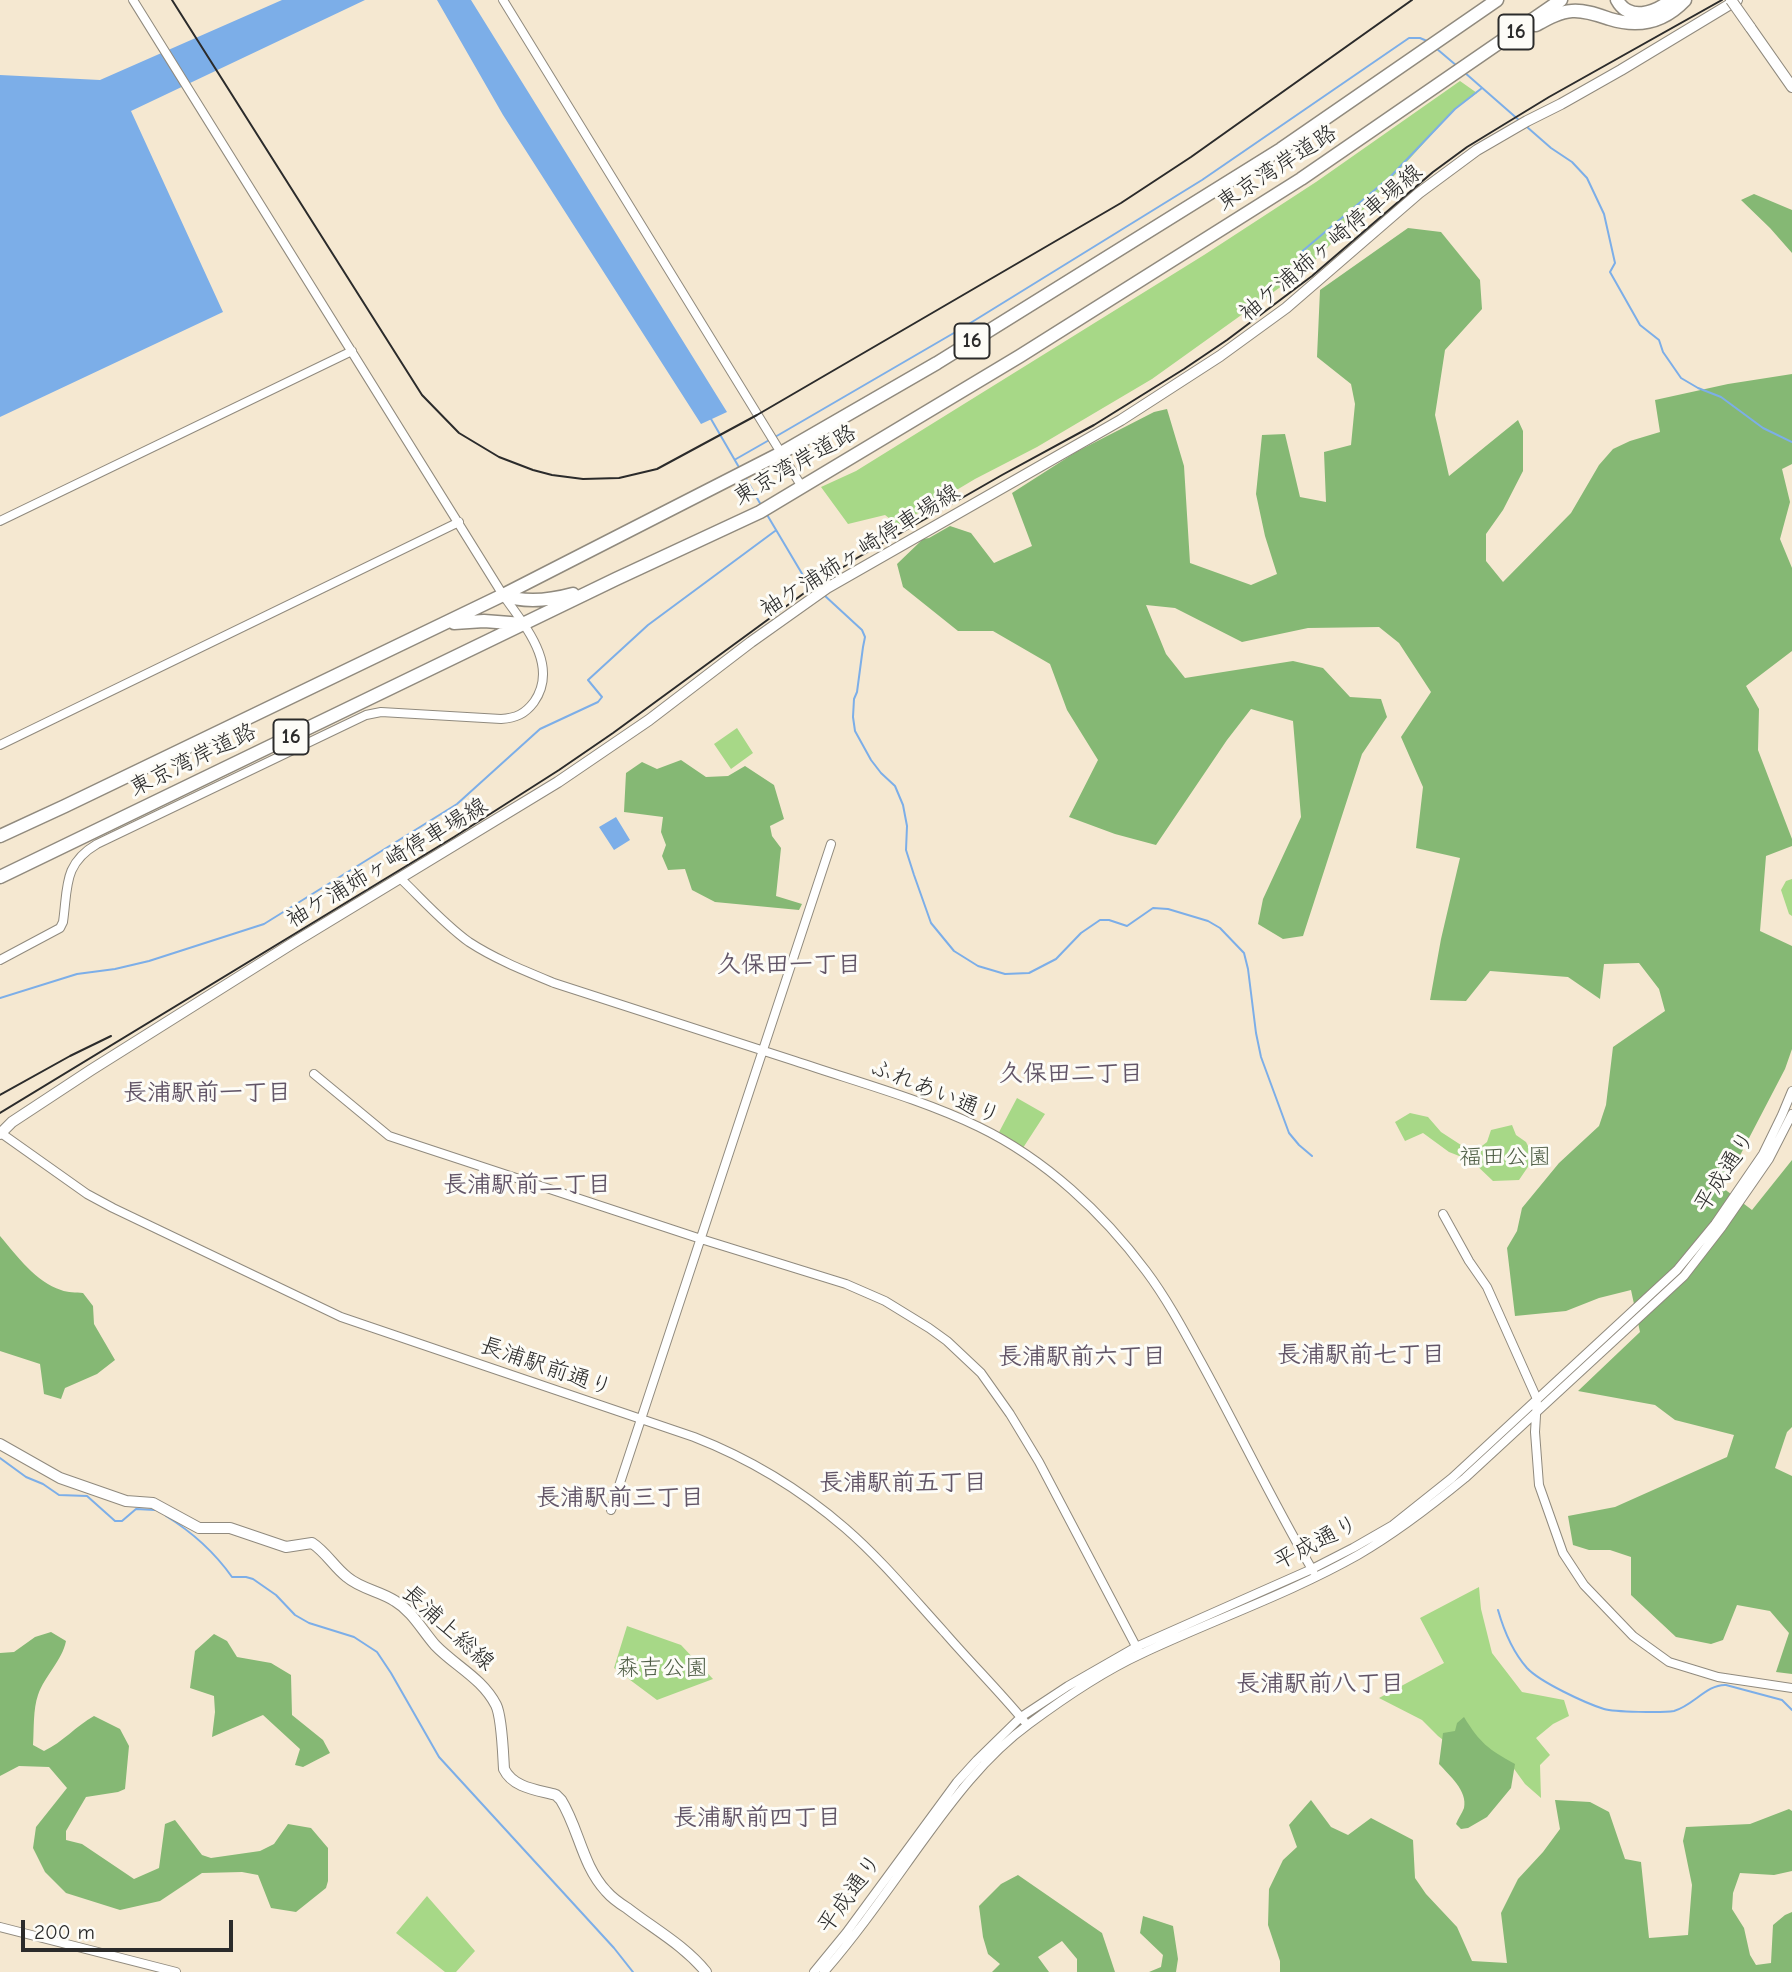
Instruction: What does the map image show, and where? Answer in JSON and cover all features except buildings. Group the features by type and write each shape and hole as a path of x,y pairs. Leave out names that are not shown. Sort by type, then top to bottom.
{"highway":[{"path":"1455,29 1488,0"},
{"name":"東京湾岸道路","path":"0,836 503,594 779,450 948,356 1281,149 1497,0"},
{"name":"東京湾岸道路","path":"1,876 760,512 1124,291 1301,179 1561,0"},
{"path":"1617,0 1628,12 1645,13 1654,11 1671,0"},
{"path":"1496,46 1555,16 1571,11 1632,24 1646,23 1669,14 1685,0"},
{"path":"503,594 513,599 550,599 616,579"},
{"path":"439,625 468,621 524,624"}],"main road":[{"path":"1731,0 1792,87"},
{"name":"袖ケ浦姉ヶ崎停車場線","path":"1,1134 12,1122 91,1070 584,765 827,589 1121,420 1220,356 1286,308 1419,193 1477,150 1621,70 1737,0"},
{"name":"長浦上総線","path":"0,1444 60,1478 126,1501 153,1503 199,1528 230,1528 286,1547 312,1543 361,1587 396,1601 435,1645 483,1685 491,1696 498,1708 504,1769 508,1777 515,1783 561,1800 584,1856 605,1890 684,1949 706,1972"}],"street":[{"path":"0,960 60,929 70,872 79,856 88,850 373,713 512,718 530,707 541,688 543,669 538,649 524,624 133,0"},
{"path":"503,0 802,487"},
{"path":"0,521 352,351"},
{"path":"0,745 459,522"},
{"path":"611,1510 831,844"},
{"name":"ふれあい通り","path":"400,878 451,928 471,942 554,983 934,1108 970,1123 1021,1151 1082,1199 1135,1257 1167,1302 1314,1573"},
{"path":"314,1074 389,1136 854,1287 903,1311 947,1341 981,1373 1010,1414 1039,1462 1138,1651"},
{"name":"平成通り","path":"1314,1573 1393,1525 1452,1478 1677,1270 1715,1224 1763,1154 1792,1091"},
{"name":"平成通り","path":"814,1972 846,1933 957,1782 1021,1717 1068,1686 1138,1651 1358,1555 1429,1508 1465,1478 1684,1276 1723,1227 1769,1159 1792,1114"},
{"name":"長浦駅前通り","path":"1,1134 87,1194 341,1317 713,1444 767,1472 846,1528 1028,1725"},
{"path":"1443,1214 1487,1287 1537,1399 1535,1432 1539,1485 1563,1553 1584,1585 1633,1636 1669,1662 1718,1677 1792,1688"},
{"name":"平成通り","path":"824,1972 848,1945 942,1815 996,1753 1028,1725 1138,1651"},
{"path":"0,1927 176,1972"}],"green space":[{"path":"1460,81 1477,93 1455,109 1307,268 1152,379 898,525 885,515 848,524 821,487 856,471 1204,255 1316,182"},
{"path":"1754,194 1792,210 1792,253 1741,200"},
{"path":"1408,228 1441,232 1480,280 1482,309 1445,350 1435,415 1449,476 1518,420 1523,431 1523,471 1503,510 1486,534 1486,561 1503,582 1571,513 1599,465 1613,449 1660,432 1655,400 1728,384 1792,374 1792,464 1782,469 1790,502 1780,539 1792,568 1792,651 1746,686 1759,709 1758,750 1792,839 1792,846 1766,856 1760,931 1792,946 1792,1049 1785,1069 1723,1188 1752,1210 1792,1160 1792,1427 1787,1432 1775,1468 1792,1476 1792,1674 1776,1672 1789,1633 1770,1611 1737,1605 1723,1640 1711,1644 1676,1637 1631,1595 1631,1557 1610,1550 1589,1550 1573,1545 1568,1516 1615,1507 1727,1457 1734,1435 1675,1420 1655,1405 1578,1391 1640,1332 1631,1290 1599,1298 1566,1311 1515,1316 1507,1248 1517,1231 1522,1208 1559,1163 1599,1126 1606,1105 1613,1047 1665,1011 1659,989 1639,963 1604,964 1600,999 1568,977 1490,971 1466,1001 1430,1000 1460,858 1416,848 1423,787 1401,737 1431,692 1399,643 1379,627 1308,628 1242,642 1175,608 1146,605 1166,654 1185,678 1293,661 1323,668 1350,697 1381,699 1387,717 1362,754 1303,936 1283,939 1258,924 1263,899 1301,817 1293,721 1251,709 1156,845 1115,834 1069,817 1098,760 1067,710 1050,664 993,631 958,631 903,587 897,564 923,539 950,526 971,533 994,563 1032,546 1012,493 1076,452 1154,412 1167,409 1184,466 1190,563 1251,585 1277,574 1256,494 1262,435 1285,434 1300,497 1326,502 1324,452 1351,445 1355,404 1351,384 1317,357 1320,290"},
{"path":"737,728 753,753 731,769 714,744"},
{"path":"681,760 706,777 728,776 745,766 774,785 784,819 770,826 772,836 781,848 776,896 802,904 799,910 715,902 692,890 685,869 668,870 662,856 666,845 661,832 663,817 624,812 626,773 642,762 657,769"},
{"path":"1792,879 1792,916 1781,890 1786,881"},
{"path":"1017,1098 1045,1114 1021,1151 997,1136"},
{"name":"福田公園","path":"1410,1113 1428,1117 1441,1132 1461,1145 1478,1149 1487,1142 1491,1130 1512,1125 1516,1135 1526,1142 1534,1158 1519,1180 1493,1181 1472,1161 1449,1152 1423,1133 1405,1141 1395,1122"},
{"path":"0,1236 43,1281 64,1291 83,1293 93,1306 94,1324 115,1360 97,1374 65,1388 61,1399 44,1394 40,1364 0,1351"},
{"path":"1479,1587 1481,1609 1492,1653 1522,1692 1564,1700 1569,1716 1553,1724 1536,1738 1550,1755 1540,1765 1541,1798 1525,1784 1512,1766 1457,1751 1422,1720 1379,1698 1444,1663 1420,1618"},
{"name":"森吉公園","path":"627,1626 681,1645 713,1679 657,1700 614,1668"},
{"path":"51,1632 66,1641 38,1695 34,1713 33,1745 44,1751 94,1716 120,1729 129,1746 125,1789 86,1797 66,1831 66,1840 82,1844 134,1879 159,1868 165,1824 175,1820 202,1855 211,1858 260,1851 274,1844 288,1824 311,1828 328,1848 326,1888 296,1912 271,1908 258,1875 242,1872 202,1873 160,1901 120,1910 66,1893 45,1872 33,1848 36,1827 67,1788 49,1767 19,1766 0,1776 0,1653 14,1652 35,1637"},
{"path":"214,1634 227,1641 237,1657 271,1663 291,1675 292,1715 323,1740 330,1753 303,1767 295,1765 300,1749 263,1715 212,1737 214,1696 190,1688 195,1651"},
{"path":"1464,1717 1485,1745 1515,1764 1511,1788 1487,1817 1461,1829 1456,1824 1464,1808 1463,1796 1457,1784 1439,1764 1443,1733 1455,1731 1457,1723"},
{"path":"1311,1800 1331,1827 1348,1835 1371,1818 1413,1840 1415,1878 1457,1927 1472,1961 1507,1963 1501,1913 1518,1879 1560,1829 1555,1800 1590,1802 1609,1812 1625,1859 1641,1862 1649,1938 1688,1935 1692,1885 1683,1841 1686,1827 1750,1824 1789,1809 1792,1811 1792,1871 1774,1875 1740,1873 1733,1893 1732,1909 1744,1928 1750,1955 1756,1965 1771,1963 1773,1925 1792,1912 1792,1972 1280,1972 1280,1961 1268,1925 1269,1889 1283,1860 1297,1847 1289,1825"},
{"path":"1018,1875 1102,1933 1115,1972 1077,1972 1077,1959 1062,1941 1038,1957 1049,1972 992,1972 1000,1964 988,1954 979,1906 1001,1884"},
{"path":"427,1896 475,1951 456,1972 445,1972 396,1933"},
{"path":"1143,1916 1173,1926 1178,1959 1176,1972 1149,1972 1161,1967 1163,1955 1140,1933"}],"water":[{"path":"282,0 365,0 131,111 223,312 0,417 0,75 100,80"},
{"path":"437,0 471,0 727,412 701,424 503,115"},
{"path":"616,817 630,840 614,850 599,827"}],"waterway":[{"path":"775,437 959,330 1202,180 1409,38 1427,41"},
{"path":"1437,49 1457,66"},
{"path":"1464,72 1520,121"},
{"path":"1299,254 1390,177 1455,109 1482,88"},
{"path":"1527,127 1572,162 1587,178 1604,214 1615,263 1610,272 1640,325 1659,340 1663,352 1681,378 1721,397 1763,428 1792,442"},
{"path":"711,419 740,469"},
{"path":"736,459 771,439"},
{"path":"745,477 761,505"},
{"path":"766,513 804,577 817,589"},
{"path":"0,998 77,974 149,961 264,924 457,804 540,729 598,702 602,697 588,680 648,625 775,531"},
{"path":"824,595 862,630 865,637 854,699 855,731 871,760 895,786 903,805 907,826 906,850 931,923 954,951 978,966 1005,974 1029,973 1056,959 1081,933 1100,920 1127,926 1153,908 1168,909 1208,921 1220,928 1244,953 1261,1057 1289,1133 1312,1156"},
{"path":"0,1458 26,1477 59,1495 87,1496 115,1521 122,1521 136,1509 155,1510"},
{"path":"166,1516 202,1544 232,1577 253,1579 276,1595 295,1615 309,1623 354,1637 377,1652 439,1757 633,1972"},
{"path":"1498,1610 1517,1655 1533,1674 1563,1692 1604,1709 1674,1711 1706,1691 1726,1685 1782,1700 1792,1710"}],"railway":[{"path":"172,0 422,395 459,433 499,457 552,475 583,479 619,478 657,469 757,415 1121,203 1191,157 1412,0"},
{"path":"0,1113 454,837 559,770 857,558 1094,425 1184,369 1312,276 1433,172 1467,147 1549,97 1722,0"},
{"path":"0,1095 111,1036"}],"district":[{"name":"久保田一丁目","path":"789,965"},
{"name":"久保田二丁目","path":"1071,1074"},
{"name":"長浦駅前一丁目","path":"207,1093"},
{"name":"長浦駅前二丁目","path":"527,1185"},
{"name":"長浦駅前七丁目","path":"1361,1355"},
{"name":"長浦駅前六丁目","path":"1082,1357"},
{"name":"長浦駅前五丁目","path":"903,1483"},
{"name":"長浦駅前三丁目","path":"620,1498"},
{"name":"長浦駅前八丁目","path":"1320,1684"},
{"name":"長浦駅前四丁目","path":"757,1818"}]}
